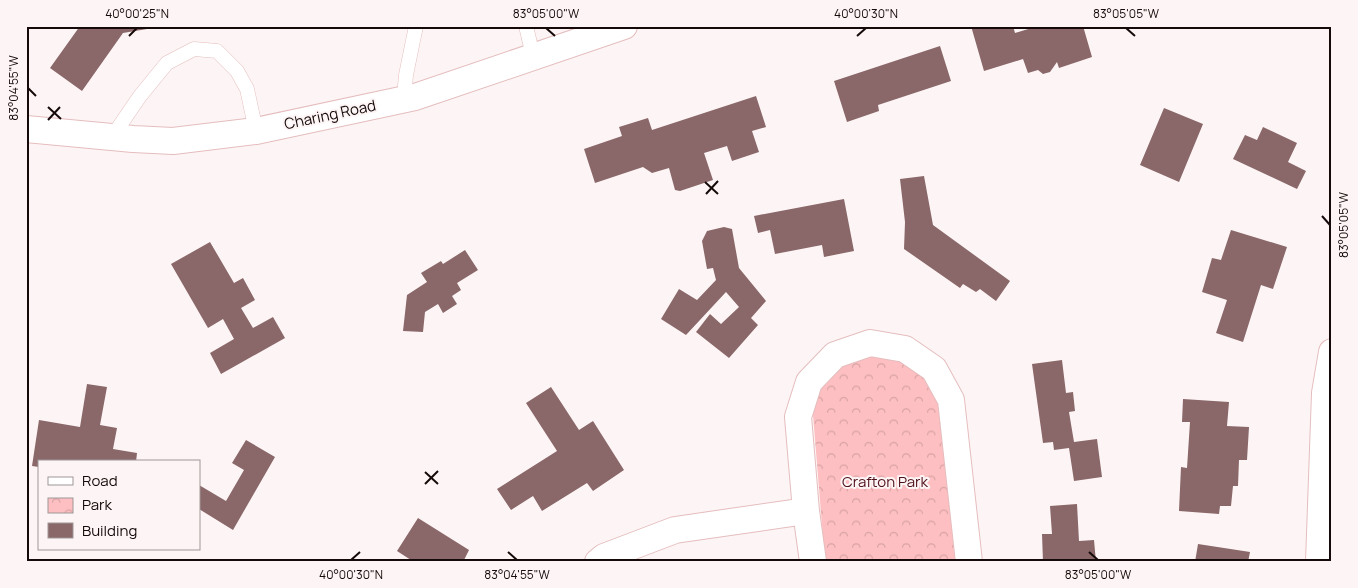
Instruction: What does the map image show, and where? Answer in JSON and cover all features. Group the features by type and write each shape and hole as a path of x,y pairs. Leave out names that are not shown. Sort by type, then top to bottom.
{"street":[{"name":"Charing Road","path":"26,129 173,141 256,131 407,98 624,26"},
{"path":"813,562 806,511 798,417 809,382 835,355 870,342 905,349 934,370 951,400 969,562"},
{"path":"1319,562 1325,393 1332,352"},
{"path":"598,562 604,557 675,530 806,511"}],"lane":[{"path":"407,98 406,75 416,26"},
{"path":"526,26 533,56"},
{"path":"112,137 140,96 167,63 194,49 217,51 237,70 247,89 256,131"}],"green space":[{"name":"Crafton Park","path":"880,356 898,359 924,373 942,401 959,562 825,562 813,415 816,402 823,386 842,367 865,357"}],"building":[{"path":"80,26 159,27 123,33 82,91 50,68"},
{"path":"971,26 1013,26 1015,33 1038,26 1083,26 1092,57 1059,68 1057,62 1050,72 1043,74 1038,70 1028,73 1023,59 984,71"},
{"path":"940,46 951,81 878,105 879,111 847,122 834,81"},
{"path":"756,96 766,127 752,131 759,152 732,161 727,146 704,153 713,180 680,191 675,190 669,168 652,173 643,167 595,183 584,149 622,136 619,127 648,118 652,130"},
{"path":"1164,108 1203,124 1179,182 1140,165"},
{"path":"1263,127 1297,143 1288,162 1306,171 1297,189 1233,159 1245,135 1257,140"},
{"path":"924,176 933,225 1010,281 996,301 980,289 976,292 963,284 960,288 904,249 905,222 900,179"},
{"path":"844,199 854,251 824,257 822,245 775,254 770,230 758,233 754,216"},
{"path":"724,227 732,229 739,268 766,301 751,318 758,325 729,358 696,332 710,314 721,324 739,307 726,292 686,335 661,319 679,289 697,300 716,280 713,268 707,269 702,241 707,231"},
{"path":"1231,230 1287,247 1273,289 1261,285 1243,342 1216,333 1227,300 1202,292 1212,258 1221,260"},
{"path":"210,242 234,283 243,278 255,300 241,308 253,328 273,317 285,338 221,374 210,353 234,339 223,319 208,328 171,264"},
{"path":"465,250 478,270 457,283 461,290 452,296 457,304 443,313 438,304 425,312 423,332 403,331 407,295 427,282 421,273 441,261 443,264"},
{"path":"1062,360 1066,393 1073,392 1075,411 1069,412 1074,442 1097,439 1102,477 1074,481 1069,448 1054,450 1053,442 1043,443 1032,364"},
{"path":"87,384 107,387 100,425 117,428 113,449 137,453 136,460 38,460 38,467 32,466 39,420 80,427"},
{"path":"551,387 579,430 593,421 624,470 593,491 587,483 542,511 533,496 511,510 497,489 557,451 526,403"},
{"path":"1183,399 1229,402 1227,426 1249,427 1247,460 1239,460 1238,486 1233,486 1231,506 1220,506 1219,514 1179,511 1181,467 1187,468 1190,422 1182,422"},
{"path":"246,440 275,457 233,530 200,510 200,486 226,501 244,470 232,463"},
{"path":"1077,504 1079,541 1094,540 1096,562 1043,562 1042,534 1052,534 1050,506"},
{"path":"418,518 469,550 463,562 414,562 397,551"},
{"path":"1198,544 1250,552 1248,562 1195,562"}]}
